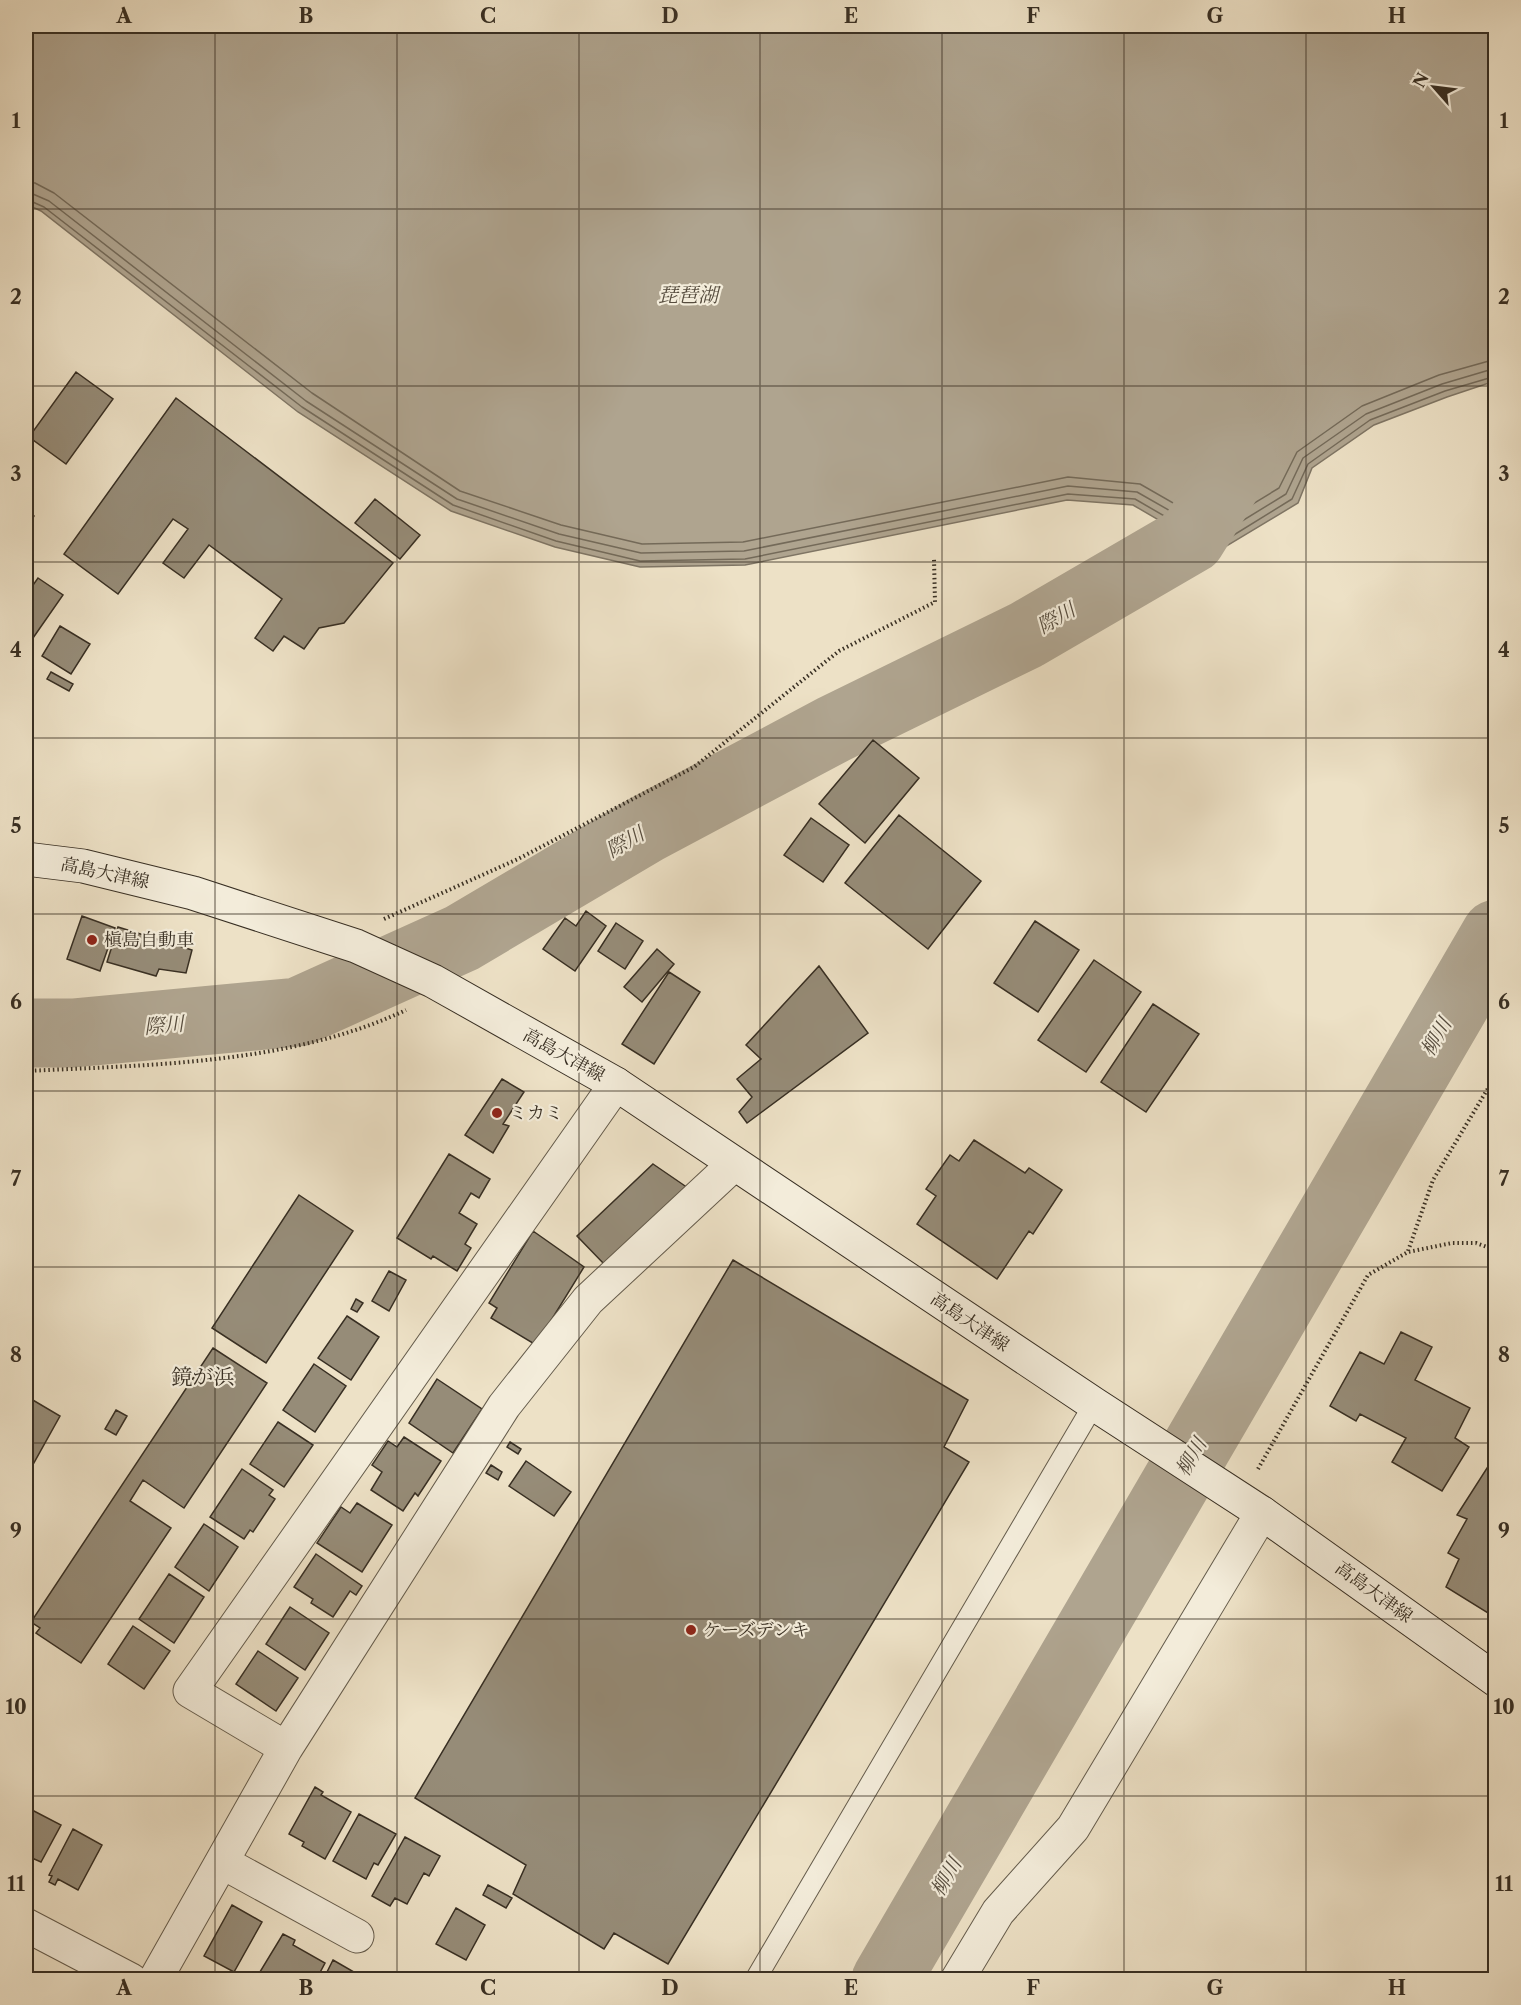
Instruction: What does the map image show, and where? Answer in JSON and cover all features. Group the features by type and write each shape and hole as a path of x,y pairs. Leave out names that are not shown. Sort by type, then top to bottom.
{"street":[{"name":"高島大津線","path":"26,859 83,866 193,893 346,943 440,986 616,1084 733,1165 1244,1501 1496,1680"},
{"path":"286,1748 190,1691 616,1084"},
{"path":"155,1980 286,1748 504,1406 588,1300 733,1165"},
{"path":"957,1980 998,1912 1073,1828 1244,1501"},
{"path":"222,1862 357,1936"},
{"path":"26,1925 131,1980"}],"lane":[{"path":"755,1980 1094,1404"}],"path":[{"path":"346,943 518,859 694,767 839,651 935,602 934,559"},
{"path":"26,1071 163,1065 262,1052 370,1027 440,986"},
{"path":"1408,1252 1433,1180 1496,1075"},
{"path":"1244,1501 1368,1275 1408,1252 1452,1243 1476,1243 1496,1250"}],"water":[{"name":"琵琶湖","path":"26,26 1495,26 1495,381 1374,425 1312,468 1298,503 1215,553 1133,505 1067,500 745,565 640,567 555,547 451,511 298,412 41,211 26,204"}],"building":[{"path":"76,372 113,399 66,464 29,437"},
{"path":"176,398 393,563 344,623 319,628 304,649 284,636 273,651 255,638 282,599 209,545 184,578 163,563 188,529 173,519 118,594 64,554"},
{"path":"375,499 420,535 400,559 355,523"},
{"path":"26,510 34,516 26,530"},
{"path":"38,578 63,595 26,648 26,595"},
{"path":"60,626 90,644 71,674 42,656"},
{"path":"51,672 73,684 69,691 47,679"},
{"path":"873,740 919,778 865,843 819,804"},
{"path":"899,815 981,881 928,949 845,883"},
{"path":"811,818 849,845 823,882 784,855"},
{"path":"586,911 606,926 575,971 543,949 565,918 576,926"},
{"path":"26,916 33,916 31,997 26,997"},
{"path":"82,916 115,928 100,971 67,959"},
{"path":"1035,921 1079,950 1038,1012 994,983"},
{"path":"616,923 643,941 625,969 598,951"},
{"path":"118,927 192,950 186,973 159,969 156,976 107,962"},
{"path":"657,949 674,964 642,1002 624,987"},
{"path":"1094,960 1141,992 1086,1072 1038,1040"},
{"path":"819,966 868,1033 747,1123 739,1112 752,1097 737,1079 761,1059 746,1045"},
{"path":"669,972 700,992 654,1064 622,1044"},
{"path":"1153,1004 1199,1034 1146,1112 1101,1082"},
{"path":"502,1079 524,1092 503,1124 509,1126 493,1153 465,1135"},
{"path":"974,1140 1025,1173 1029,1168 1062,1190 1033,1234 1029,1231 997,1279 917,1224 936,1196 926,1189 950,1155 959,1161"},
{"path":"449,1154 490,1179 479,1198 471,1193 459,1213 477,1224 465,1244 471,1248 457,1271 433,1256 431,1259 397,1238"},
{"path":"653,1164 688,1188 605,1265 577,1236"},
{"path":"299,1195 353,1231 266,1363 212,1328"},
{"path":"533,1231 584,1267 536,1345 491,1318 497,1308 489,1303"},
{"name":"ケーズデンキ","path":"733,1260 968,1400 944,1447 969,1462 668,1964 614,1933 604,1949 513,1894 526,1865 415,1798"},
{"path":"389,1271 406,1280 389,1311 372,1301"},
{"path":"356,1299 363,1303 357,1312 351,1309"},
{"path":"347,1316 379,1337 351,1380 318,1358"},
{"path":"1401,1332 1432,1347 1415,1380 1470,1408 1455,1438 1469,1447 1442,1491 1392,1462 1406,1438 1360,1414 1356,1421 1330,1406 1360,1352 1384,1364"},
{"path":"213,1348 267,1383 184,1508 143,1480 130,1501 171,1528 81,1663 36,1633 40,1628 31,1622"},
{"path":"314,1364 346,1386 315,1432 283,1410"},
{"path":"437,1379 482,1409 453,1453 409,1423"},
{"path":"26,1396 60,1416 26,1477"},
{"path":"116,1410 127,1416 116,1435 105,1429"},
{"path":"278,1422 313,1445 284,1487 250,1464"},
{"path":"404,1437 441,1461 418,1496 415,1493 403,1511 371,1490 382,1472 372,1465 388,1441 397,1447"},
{"path":"510,1442 521,1449 518,1454 507,1447"},
{"path":"1496,1454 1496,1618 1446,1587 1459,1559 1448,1553 1467,1519 1457,1515"},
{"path":"526,1461 571,1492 554,1516 509,1486"},
{"path":"491,1465 502,1472 498,1480 486,1473"},
{"path":"242,1469 273,1490 269,1495 275,1499 253,1532 250,1530 244,1539 210,1517"},
{"path":"357,1503 392,1525 362,1572 317,1543 341,1507 350,1513"},
{"path":"204,1524 238,1547 209,1591 175,1567"},
{"path":"316,1554 362,1586 356,1595 350,1591 333,1617 311,1603 313,1599 294,1587"},
{"path":"169,1574 204,1597 174,1643 139,1619"},
{"path":"290,1607 329,1633 305,1670 266,1644"},
{"path":"133,1626 170,1651 144,1689 108,1664"},
{"path":"258,1651 298,1678 276,1711 236,1684"},
{"path":"315,1787 323,1792 321,1795 351,1812 325,1859 302,1846 304,1842 289,1834"},
{"path":"32,1810 61,1825 41,1862 32,1858 26,1871 26,1823"},
{"path":"359,1814 396,1834 378,1865 374,1863 366,1879 333,1861"},
{"path":"73,1829 102,1845 78,1890 58,1879 55,1885 49,1882 52,1876 49,1875"},
{"path":"405,1837 440,1856 429,1876 424,1873 407,1904 395,1898 390,1906 372,1896"},
{"path":"488,1885 512,1898 506,1908 483,1895"},
{"path":"232,1905 262,1922 234,1972 204,1956"},
{"path":"456,1908 485,1925 466,1960 436,1944"},
{"path":"283,1934 295,1940 293,1945 325,1963 316,1980 255,1980"},
{"path":"333,1960 354,1972 352,1976 358,1980 323,1980"}],"waterway":[{"name":"際川","path":"26,1033 73,1033 298,1012 462,938 646,829 834,729 1026,635 1191,539 1242,458"},
{"name":"柳川","path":"886,1980 1496,934"}],"place":[{"name":"槇島自動車","path":"92,940"},
{"name":"ミカミ","path":"497,1113"},
{"name":"ケーズデンキ","path":"691,1630"}],"district":[{"name":"鏡が浜","path":"203,1377"}]}
